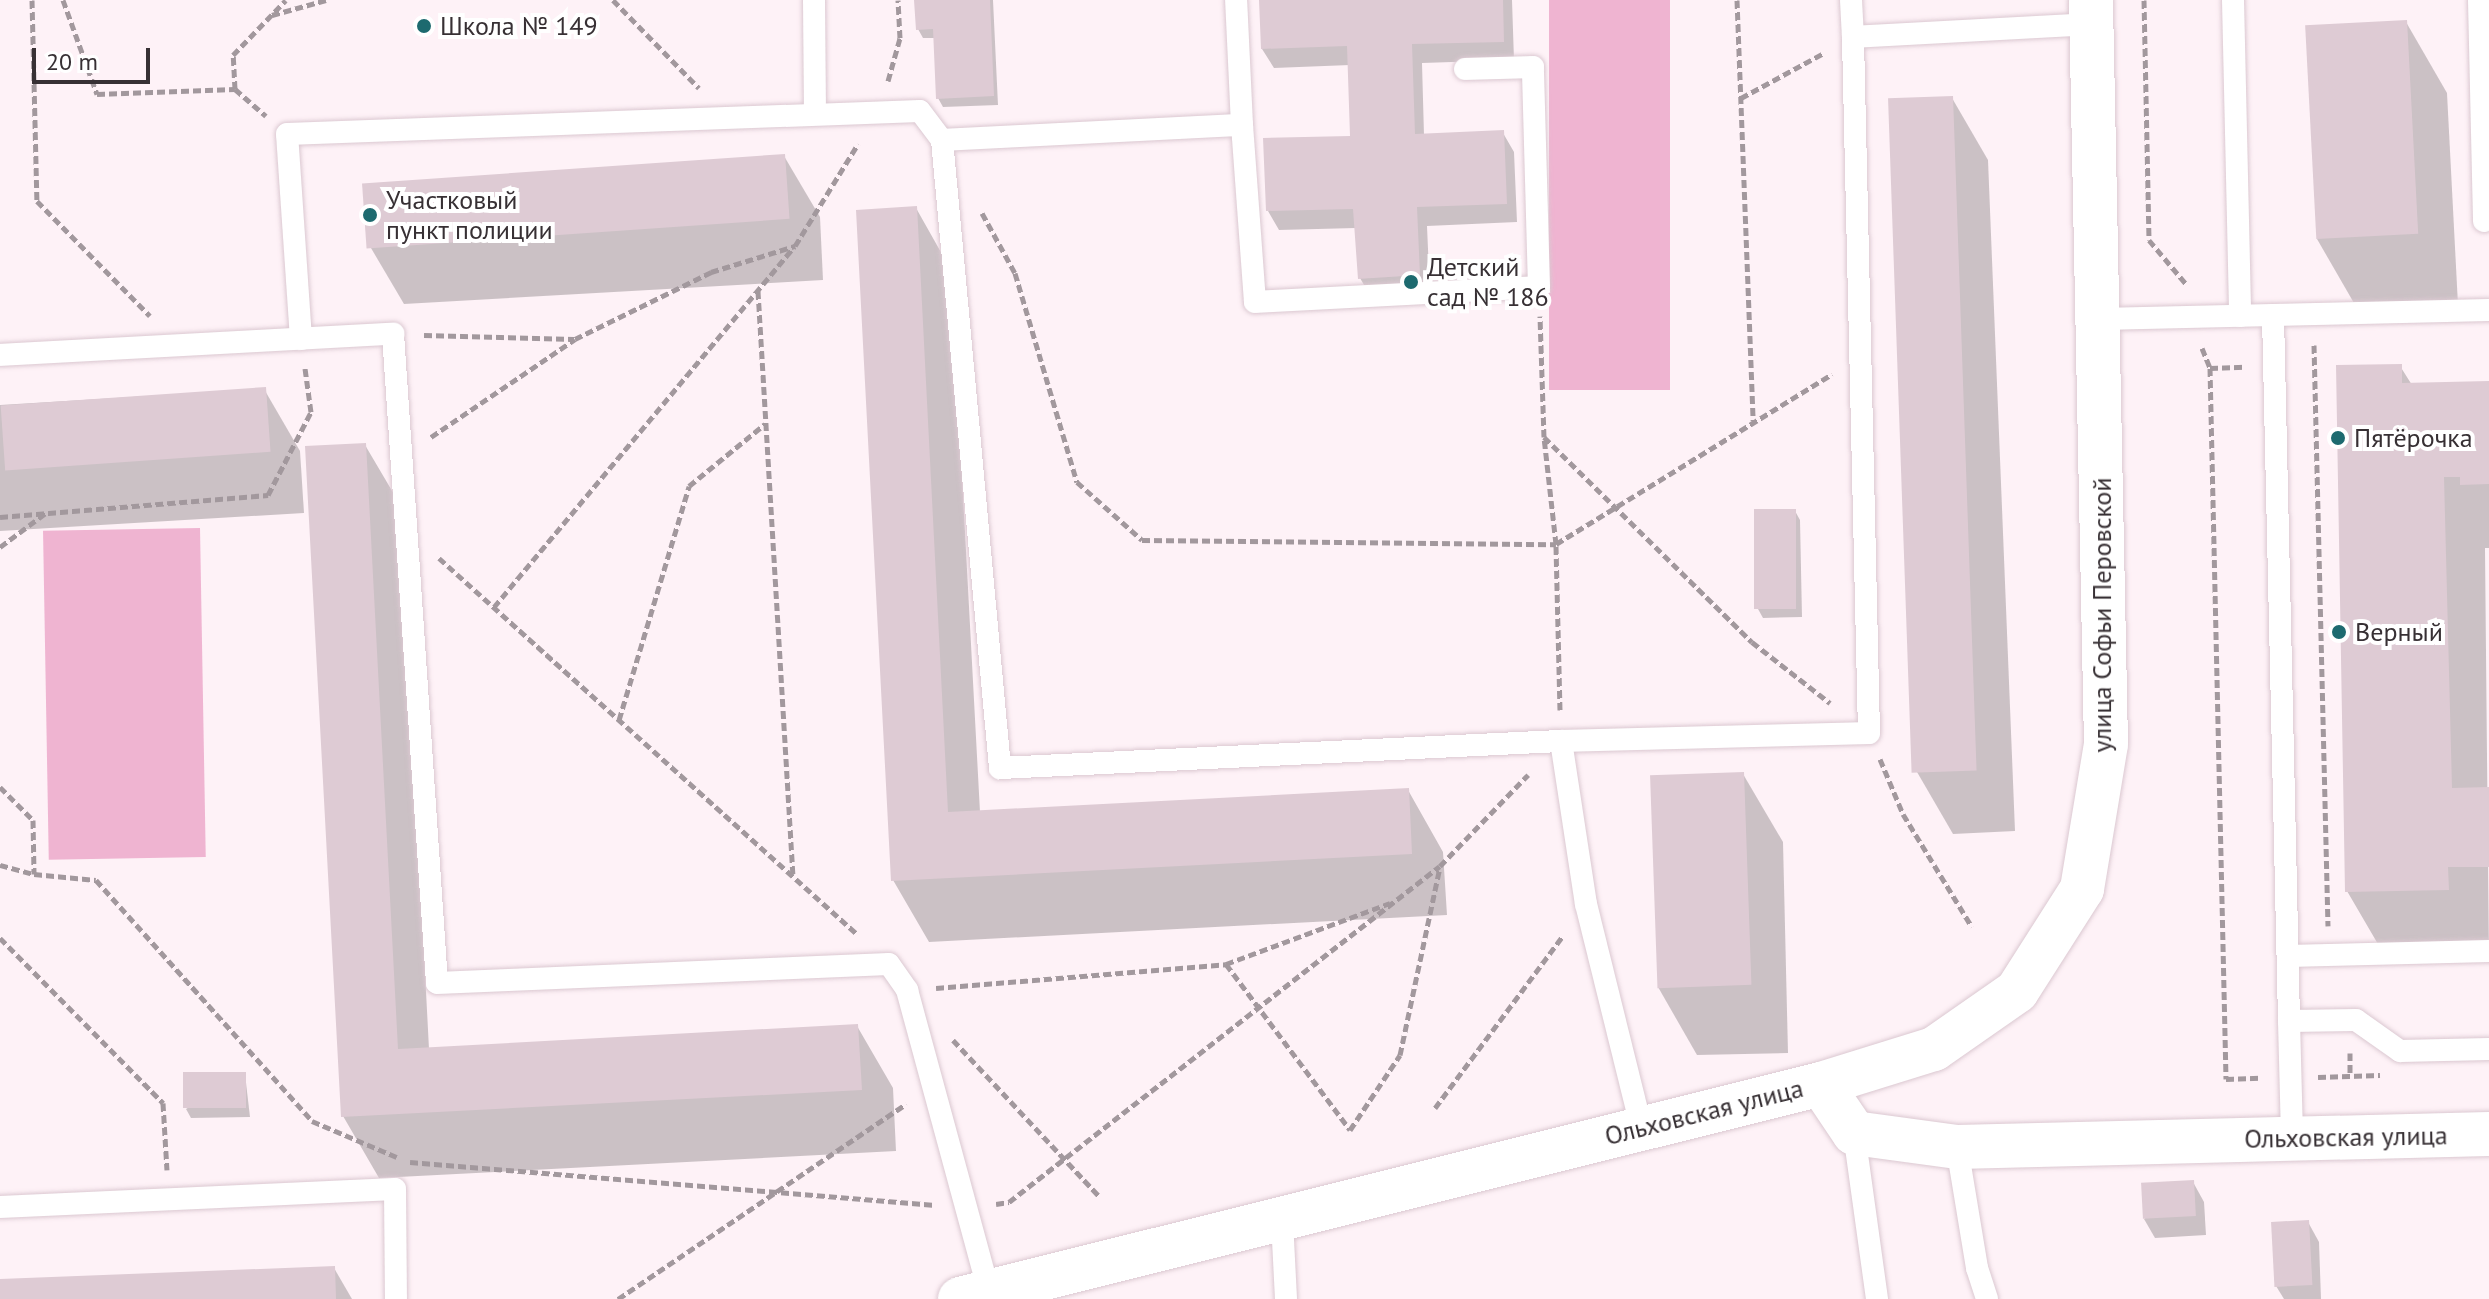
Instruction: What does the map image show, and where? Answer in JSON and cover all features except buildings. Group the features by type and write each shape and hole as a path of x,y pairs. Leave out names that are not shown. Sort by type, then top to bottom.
{"street":[{"name":"улица Софьи Перовской","path":"1821,1084 1934,1049 2017,991 2082,889 2106,744 2100,319 2091,12"},
{"name":"Ольховская улица","path":"975,1296 1821,1084 1854,1133 1957,1147 2489,1134"}],"lane":[{"path":"814,0 815,114"},
{"path":"1236,0 1255,302 1539,287 1533,67 1465,69"},
{"path":"301,339 287,134 920,111 942,140 1000,768 1561,741 1869,733 1851,0"},
{"path":"2233,0 2240,316"},
{"path":"2479,0 2484,221"},
{"path":"1853,37 2091,12"},
{"path":"942,140 1242,125"},
{"path":"2100,319 2489,310"},
{"path":"2273,315 2292,1139"},
{"path":"0,355 393,334 437,983 889,964 907,990 966,1208 975,1296"},
{"path":"1561,741 1586,904 1641,1127"},
{"path":"2288,956 2489,951"},
{"path":"2289,1021 2356,1020 2400,1051 2489,1049"},
{"path":"1854,1133 1877,1299"},
{"path":"1957,1147 1977,1268 1987,1299"},
{"path":"0,1207 395,1189 396,1299"},
{"path":"1282,1220 1286,1299"}],"path":[{"path":"32,0 37,201 180,347"},
{"path":"63,0 97,94 235,89 287,134"},
{"path":"235,89 233,55 286,0"},
{"path":"271,15 326,0"},
{"path":"613,0 728,117"},
{"path":"494,607 795,246 878,112 900,38 898,0"},
{"path":"1737,0 1753,422"},
{"path":"2144,0 2149,240 2188,287"},
{"path":"1741,98 1853,37"},
{"path":"978,207 1015,273 1077,482 1142,540 1556,544 1862,355"},
{"path":"401,457 575,339 711,272 795,246"},
{"path":"0,865 34,874 96,880 312,1121 409,1162 966,1208 1009,1202 1440,866 1561,741 1556,544 1544,437 1539,287"},
{"path":"758,291 793,877"},
{"path":"393,334 575,339"},
{"path":"2314,336 2327,926 2337,926"},
{"path":"0,517 268,495 311,412 301,339"},
{"path":"619,720 689,486 766,424"},
{"path":"1544,437 1752,642 1869,733 1903,814 1972,927"},
{"path":"0,547 47,511"},
{"path":"406,528 889,964"},
{"path":"0,787 33,820 34,874"},
{"path":"1226,964 1350,1130 1400,1055 1440,866"},
{"path":"907,990 1226,964 1395,901"},
{"path":"1435,1108 1586,904"},
{"path":"0,938 163,1103 168,1199"},
{"path":"949,1035 1100,1197"},
{"path":"618,1299 781,1192 933,1085"}],"shaded area":[{"path":"1549,0 1670,0 1670,390 1549,390"},
{"path":"200,528 206,857 49,860 43,531"}],"place":[{"name":"Школа № 149","path":"424,26"},
{"name":"Участковый пункт полиции","path":"370,215"},
{"name":"Детский сад № 186","path":"1411,282"},
{"name":"Пятёрочка","path":"2338,438"},
{"name":"Верный","path":"2339,632"}]}
